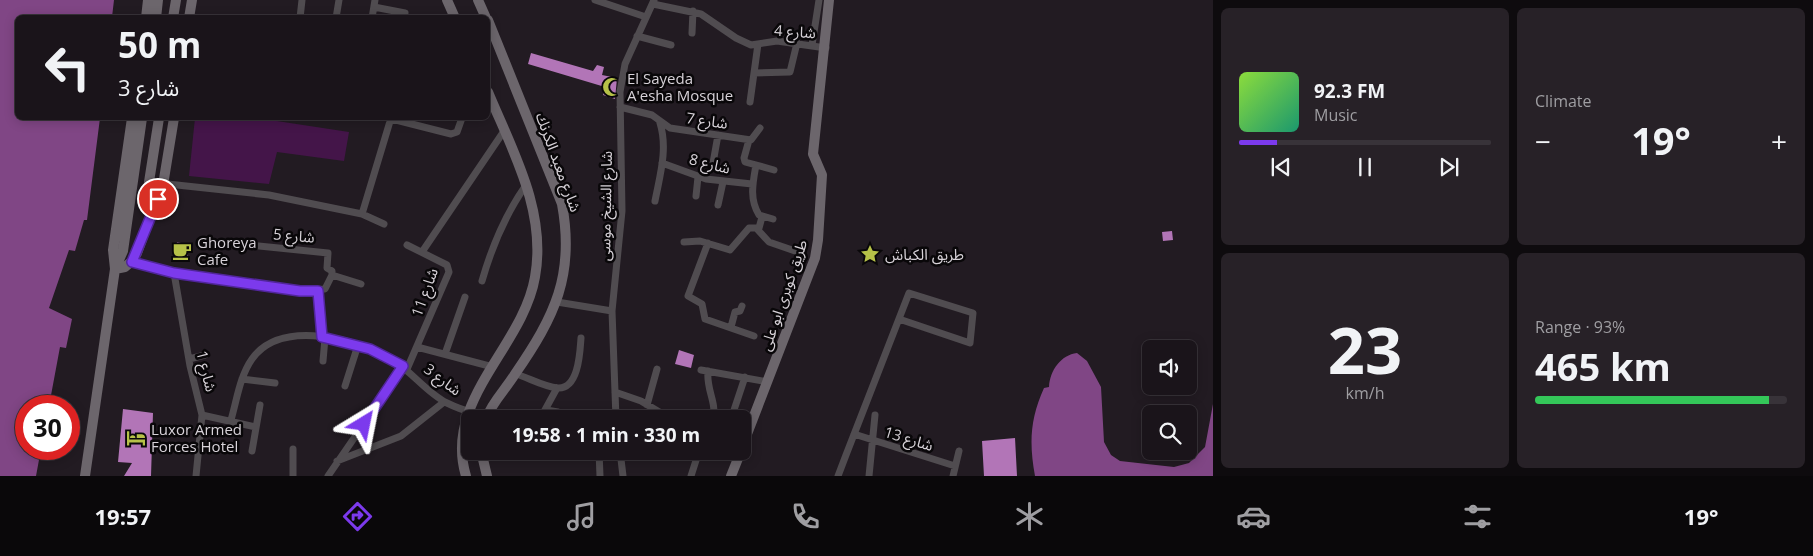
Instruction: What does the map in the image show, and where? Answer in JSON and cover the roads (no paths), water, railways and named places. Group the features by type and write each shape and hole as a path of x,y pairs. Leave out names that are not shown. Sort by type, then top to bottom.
{"street":[{"path":"146,15 148,0"},
{"path":"156,15 158,0"},
{"path":"174,15 176,0"},
{"path":"190,15 192,0"},
{"path":"300,15 302,0"},
{"path":"336,15 339,0"},
{"path":"447,0 454,15"},
{"name":"شارع معبد الكرنك","path":"478,0 485,15"},
{"path":"595,0 646,17"},
{"path":"812,45 819,0"},
{"name":"طريق كوبرى ابو على","path":"751,424 809,274 818,240 822,172 813,154 830,0"},
{"name":"شارع الشيخ موسى","path":"616,410 612,312 622,212 620,92 625,64 653,2"},
{"name":"شارع 4","path":"653,2 693,11 708,18 744,42 758,44 777,41 826,48"},
{"path":"374,3 404,13"},
{"path":"692,33 693,11"},
{"name":"شارع معبد الكرنك","path":"490,26 562,204 567,232 566,260 557,302 516,374 491,410"},
{"path":"637,36 671,45"},
{"path":"754,73 790,72 797,43"},
{"path":"750,102 758,44"},
{"path":"468,410 521,317 530,298 535,277 538,231 534,207 490,99"},
{"name":"شارع 7","path":"620,107 652,116 670,128 749,140"},
{"path":"116,269 113,250 132,120"},
{"path":"86,476 116,269 123,251 142,120"},
{"path":"154,207 148,191 159,120"},
{"path":"116,269 125,267 132,262 164,183 174,120"},
{"path":"362,214 389,120"},
{"path":"398,120 451,134 457,132 461,120"},
{"path":"655,201 662,163 664,137 659,120"},
{"path":"760,128 754,138 749,140 744,160 774,170"},
{"path":"422,252 504,132"},
{"path":"713,163 718,135"},
{"name":"شارع 8","path":"662,163 698,177 724,182 752,184"},
{"path":"756,165 752,184 756,212 762,217 773,219"},
{"path":"696,196 698,177"},
{"path":"149,182 269,195 362,214 384,224"},
{"path":"718,205 724,182"},
{"path":"482,281 500,228 510,207 526,185"},
{"path":"757,229 762,217"},
{"path":"684,242 708,243 730,250 749,228 757,229 769,242 801,254"},
{"name":"شارع 5","path":"230,243 328,253 327,268 332,271 332,275"},
{"path":"708,243 688,296 702,304 705,319 754,336"},
{"name":"شارع 11","path":"405,368 449,272 447,265 407,245"},
{"path":"132,262 174,273 300,291 318,291 327,288 332,275 361,284"},
{"name":"شارع 1","path":"174,273 189,359 202,415 196,476"},
{"path":"318,291 324,338 323,361"},
{"path":"838,476 899,319 910,293 973,313 970,343 899,319"},
{"path":"445,354 465,297"},
{"path":"557,302 612,312"},
{"path":"731,327 736,312 740,311 742,306"},
{"name":"شارع 3","path":"231,420 242,379 253,358 262,347 275,340 289,336 324,338 358,345 382,354 405,368 444,402 462,410"},
{"path":"516,374 557,388 567,385 573,377 578,361 581,338"},
{"path":"346,386 358,345"},
{"path":"416,347 493,366"},
{"path":"189,359 206,355"},
{"path":"328,476 405,368"},
{"path":"647,405 657,369"},
{"path":"714,410 705,370 768,382"},
{"path":"734,410 745,377"},
{"path":"242,379 275,382"},
{"path":"546,410 557,388"},
{"path":"615,392 656,410"},
{"path":"337,462 401,436 444,402"},
{"path":"252,451 260,406"},
{"path":"202,415 256,427"},
{"path":"869,476 875,415"},
{"name":"شارع 13","path":"854,434 955,466"},
{"path":"293,449 293,476"},
{"path":"953,476 959,450"},
{"path":"463,460 466,476"},
{"path":"483,460 487,476"},
{"path":"599,460 600,476"},
{"path":"621,460 623,476"},
{"path":"690,476 696,460"},
{"path":"731,476 737,460"}],"place":[{"name":"El Sayeda A'esha Mosque","path":"612,87"},
{"name":"Ghoreya Cafe","path":"182,251"},
{"name":"طريق الكباش","path":"870,254"},
{"name":"Luxor Armed Forces Hotel","path":"136,438"}]}
